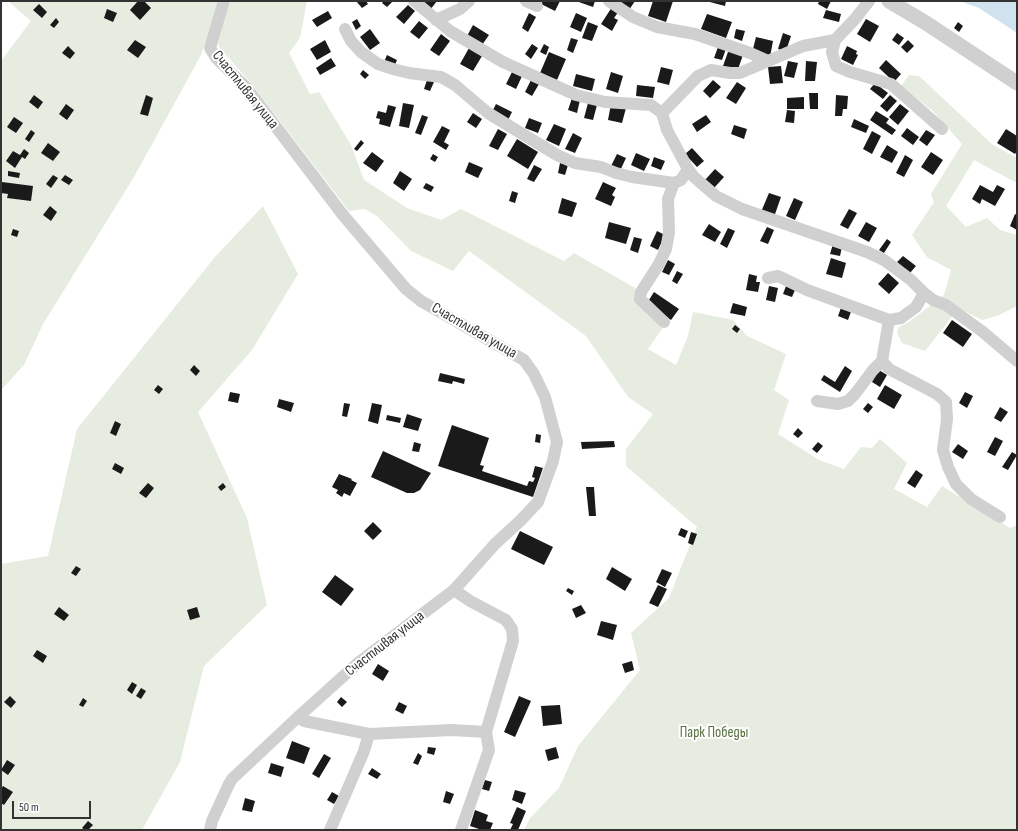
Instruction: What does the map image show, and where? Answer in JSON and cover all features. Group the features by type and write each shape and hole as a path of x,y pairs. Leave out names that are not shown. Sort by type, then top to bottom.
{"street":[{"name":"Счастливая улица","path":"210,830 212,821 232,779 358,663 454,590 495,544 520,522 538,502 553,461 557,442 545,397 534,374 524,360 421,301 406,289 344,215 245,86 217,59 210,48 224,1"},
{"path":"414,1 450,32 503,62 576,95 605,102 651,105 662,113 667,130 694,178 716,196 742,209 867,252 884,260 911,280 933,300 946,305 984,332 1017,361"},
{"path":"436,20 460,9 469,1"},
{"path":"610,1 633,17 657,27 695,34 750,53 768,61"},
{"path":"869,1 855,19 835,40 832,52 836,66 850,72 891,84 942,129"},
{"path":"889,1 1017,83"},
{"path":"344,29 351,41 361,52 378,64 393,70 441,77 455,85 488,113 557,155 576,163 601,166 616,173 632,177 674,183 681,180 688,169"},
{"path":"662,113 698,76 711,70 740,73 803,46 835,40"},
{"path":"664,322 640,299 641,292 659,264 666,249 669,233 668,199 674,183"},
{"path":"768,278 778,276 808,290 889,320 901,318 916,307 924,293"},
{"path":"817,401 838,404 848,401 855,394 873,370 882,361 889,320"},
{"path":"882,361 889,369 937,394 946,402 947,419 944,450 948,467 956,484 971,499 1000,517"},
{"path":"454,590 470,601 506,620 512,628 513,641 486,732 489,750 461,830"},
{"path":"298,717 304,721 369,734 452,730 486,732"},
{"path":"330,830 364,751 369,734"}],"green space":[{"path":"8,1 219,1 201,55 134,177 43,324 24,365 1,390 1,61 31,21"},
{"name":"Парк Победы","path":"230,1 307,1 300,38 289,53 310,94 319,92 351,145 364,180 407,208 441,220 461,209 564,261 574,253 635,288 637,303 664,326 648,349 676,365 688,336 693,312 733,320 747,336 786,354 774,390 789,400 778,434 819,460 844,469 861,447 872,448 880,439 907,463 894,489 927,507 942,486 1010,528 1017,525 1017,830 524,830 530,818 559,788 578,746 640,670 631,633 669,598 697,527 626,466 626,449 653,414 628,397 586,336 469,251 453,271 411,251 377,216 365,209 349,211 250,82 221,51 218,43"},
{"path":"909,75 919,76 993,145 1017,158 1017,183 974,160 946,206 966,227 987,218 1000,230 1017,235 1017,306 997,316 982,320 959,308 925,351 902,343 897,333 899,327 909,322 944,295 951,270 927,257 912,235 934,202 931,194 962,144 933,111 901,86"},
{"path":"263,206 298,274 252,350 198,412 247,518 267,605 204,666 180,762 142,830 1,830 1,564 48,556 77,429 215,257"}],"water":[{"path":"960,1 1017,1 1017,33 979,8"}],"building":[{"path":"138,1 144,1 151,8 140,20 130,10"},
{"path":"356,1 366,1 368,4 362,8"},
{"path":"384,1 393,1 387,7 382,3"},
{"path":"423,1 437,1 430,10"},
{"path":"543,1 560,1 555,11 541,4"},
{"path":"576,1 595,1 593,7"},
{"path":"615,1 635,1 629,10"},
{"path":"653,1 673,1 666,22 648,16"},
{"path":"706,1 726,1 725,6"},
{"path":"819,1 831,1 827,9 818,4"},
{"path":"39,4 47,12 42,18 33,10"},
{"path":"408,5 415,11 404,24 396,17"},
{"path":"612,7 619,11 614,18 618,20 612,31 601,24"},
{"path":"107,9 117,13 113,22 104,18"},
{"path":"826,10 841,14 839,22 823,18"},
{"path":"328,11 332,18 317,27 312,20"},
{"path":"529,13 536,17 528,32 522,28"},
{"path":"576,13 587,18 581,32 570,27"},
{"path":"707,14 732,22 726,38 701,29"},
{"path":"56,18 59,22 54,28 50,25"},
{"path":"357,19 361,26 356,30 352,22"},
{"path":"866,19 879,26 870,42 857,34"},
{"path":"419,21 428,28 419,39 410,32"},
{"path":"588,22 598,26 592,41 582,38"},
{"path":"958,22 963,26 959,32 954,28"},
{"path":"473,25 489,35 482,45 467,36"},
{"path":"370,29 380,43 370,50 360,37"},
{"path":"736,29 745,31 742,41 734,38"},
{"path":"783,33 791,36 786,51 778,49"},
{"path":"897,33 904,38 899,45 892,40"},
{"path":"441,34 450,41 439,56 430,50"},
{"path":"756,37 773,41 770,57 752,53"},
{"path":"571,38 578,40 573,53 567,50"},
{"path":"135,40 146,47 138,58 127,50"},
{"path":"325,40 331,52 317,60 310,49"},
{"path":"908,40 914,46 907,53 901,47"},
{"path":"532,44 538,48 531,59 525,54"},
{"path":"544,44 549,47 546,55 540,52"},
{"path":"68,46 75,53 70,59 62,53"},
{"path":"847,46 857,51 856,54 858,55 853,65 841,59"},
{"path":"718,47 726,49 722,60 714,58"},
{"path":"469,48 482,56 473,71 460,64"},
{"path":"729,49 743,55 737,72 723,66"},
{"path":"549,52 566,59 557,80 540,73"},
{"path":"387,55 397,60 394,67 384,62"},
{"path":"331,58 336,66 320,75 316,68"},
{"path":"886,60 901,74 894,82 879,68"},
{"path":"788,61 798,63 794,78 784,76"},
{"path":"806,61 817,62 815,81 805,81"},
{"path":"781,66 783,83 770,84 768,67"},
{"path":"661,67 673,70 669,85 657,82"},
{"path":"363,70 369,75 365,79 360,74"},
{"path":"513,70 523,74 516,89 506,84"},
{"path":"611,72 623,76 618,93 606,89"},
{"path":"576,74 595,79 592,91 573,86"},
{"path":"427,80 434,82 430,91 424,89"},
{"path":"531,80 539,84 532,96 525,92"},
{"path":"713,80 721,87 710,98 703,91"},
{"path":"737,82 746,88 736,104 726,98"},
{"path":"875,83 888,93 883,99 870,89"},
{"path":"637,85 655,87 653,98 636,96"},
{"path":"809,93 818,93 818,109 810,109"},
{"path":"34,95 43,102 38,109 29,102"},
{"path":"146,95 153,98 148,116 140,114"},
{"path":"836,95 848,96 847,109 843,109 842,116 835,116"},
{"path":"890,95 897,101 887,112 880,106"},
{"path":"804,97 804,109 787,109 787,98"},
{"path":"572,98 580,100 577,113 568,110"},
{"path":"403,103 414,105 409,128 399,126"},
{"path":"588,103 597,105 593,120 584,118"},
{"path":"66,104 74,110 67,120 59,114"},
{"path":"496,104 512,112 508,120 492,112"},
{"path":"611,104 626,108 622,123 608,120"},
{"path":"900,104 909,111 898,125 889,117"},
{"path":"388,105 396,107 390,127 379,124 380,119 376,118 378,111 386,113"},
{"path":"787,110 795,111 794,123 785,122"},
{"path":"876,111 889,119 886,123 896,130 892,135 870,120"},
{"path":"473,113 482,119 476,128 467,122"},
{"path":"422,115 428,117 421,135 415,133"},
{"path":"706,115 711,122 697,132 692,124"},
{"path":"14,117 23,123 16,133 7,127"},
{"path":"529,118 542,123 538,133 525,128"},
{"path":"854,119 869,126 866,133 851,127"},
{"path":"554,124 566,129 559,146 546,140"},
{"path":"734,125 747,129 744,139 731,134"},
{"path":"442,126 450,130 444,142 449,145 446,150 433,142"},
{"path":"907,128 919,137 913,145 901,136"},
{"path":"498,129 507,134 498,150 489,146"},
{"path":"1006,129 1017,136 1017,151 1015,154 997,143"},
{"path":"31,130 35,133 29,142 25,139"},
{"path":"926,130 935,135 927,146 919,140"},
{"path":"872,131 881,136 872,154 863,149"},
{"path":"573,133 582,138 575,153 565,149"},
{"path":"517,139 538,152 528,169 507,156"},
{"path":"361,140 364,143 357,151 354,149"},
{"path":"48,143 60,152 53,161 41,153"},
{"path":"887,145 898,152 892,163 880,157"},
{"path":"692,148 704,161 697,167 685,154"},
{"path":"24,149 29,153 25,159 22,157 15,168 6,161 13,151 20,155"},
{"path":"372,152 384,161 376,172 363,163"},
{"path":"931,152 943,160 933,175 921,167"},
{"path":"636,153 650,159 644,171 631,165"},
{"path":"433,154 438,157 435,162 430,159"},
{"path":"617,154 626,158 620,171 611,166"},
{"path":"905,155 913,160 904,177 896,173"},
{"path":"654,157 665,161 661,170 651,166"},
{"path":"469,162 483,168 478,178 465,172"},
{"path":"560,163 568,165 565,175 558,173"},
{"path":"534,165 542,169 534,182 527,179"},
{"path":"715,169 724,177 714,188 705,180"},
{"path":"8,171 20,173 19,178 8,176"},
{"path":"400,171 412,179 404,191 393,183"},
{"path":"53,175 58,178 51,188 46,184"},
{"path":"65,175 73,180 69,185 61,180"},
{"path":"2,182 33,186 31,201 7,198 8,194 1,193"},
{"path":"603,182 616,188 612,195 615,197 611,206 595,199"},
{"path":"426,183 434,187 431,192 423,188"},
{"path":"980,185 993,192 997,185 1005,189 995,206 982,199 980,204 972,199"},
{"path":"512,191 518,193 515,203 509,201"},
{"path":"769,193 781,197 774,217 761,212"},
{"path":"562,198 577,203 572,217 558,213"},
{"path":"794,198 803,202 795,220 786,216"},
{"path":"50,206 57,212 51,221 43,215"},
{"path":"849,209 857,213 848,229 840,225"},
{"path":"1015,214 1017,215 1017,230 1010,226"},
{"path":"609,222 631,228 626,244 605,238"},
{"path":"866,222 877,228 869,242 858,236"},
{"path":"709,224 721,232 715,242 702,235"},
{"path":"767,227 774,230 768,244 760,241"},
{"path":"728,228 735,231 727,248 720,244"},
{"path":"13,229 19,231 17,237 11,235"},
{"path":"657,231 665,235 658,250 650,246"},
{"path":"634,237 642,239 638,253 630,250"},
{"path":"887,239 891,242 884,253 879,250"},
{"path":"833,244 842,247 840,256 830,254"},
{"path":"903,256 916,266 910,273 897,262"},
{"path":"831,258 846,263 842,278 826,274"},
{"path":"668,260 675,264 669,275 662,272"},
{"path":"677,271 683,274 677,284 672,281"},
{"path":"888,273 899,283 889,294 878,284"},
{"path":"749,274 757,276 756,282 760,282 758,292 746,290"},
{"path":"769,286 778,288 775,302 766,300"},
{"path":"786,286 795,290 792,297 783,294"},
{"path":"654,292 679,309 671,320 647,303"},
{"path":"733,303 747,307 745,316 730,313"},
{"path":"842,305 852,309 848,320 838,316"},
{"path":"952,320 972,334 963,347 943,333"},
{"path":"735,325 740,329 737,333 732,329"},
{"path":"194,365 200,371 196,376 190,370"},
{"path":"845,366 852,371 840,392 821,380 824,375 835,382"},
{"path":"879,370 887,375 880,387 872,382"},
{"path":"440,373 465,379 464,384 453,381 452,384 438,381"},
{"path":"158,385 163,389 159,394 154,390"},
{"path":"885,385 902,395 894,409 877,399"},
{"path":"230,392 240,394 238,403 228,401"},
{"path":"965,392 973,396 967,408 959,403"},
{"path":"279,399 294,403 291,412 277,407"},
{"path":"344,403 350,404 347,417 342,416"},
{"path":"372,403 382,405 378,424 368,421"},
{"path":"868,403 873,407 868,413 863,409"},
{"path":"1000,407 1008,412 1001,422 994,418"},
{"path":"407,414 422,419 418,431 403,427"},
{"path":"387,415 401,418 400,423 386,420"},
{"path":"115,421 121,424 116,436 110,433"},
{"path":"452,425 489,438 480,465 484,466 482,471 527,486 529,481 533,482 535,478 532,477 535,466 543,468 533,497 438,466"},
{"path":"798,428 803,433 798,438 793,434"},
{"path":"536,434 541,435 540,443 535,442"},
{"path":"995,437 1003,441 995,456 987,452"},
{"path":"614,441 615,447 582,449 581,442"},
{"path":"414,442 421,444 419,452 412,451"},
{"path":"818,442 823,446 817,453 812,449"},
{"path":"958,444 968,451 963,459 952,452"},
{"path":"383,451 431,473 420,490 414,493 407,493 371,477"},
{"path":"1012,452 1017,455 1008,470 1002,467"},
{"path":"115,463 124,468 121,474 112,469"},
{"path":"916,470 923,475 915,488 907,483"},
{"path":"339,474 352,479 351,480 357,483 350,496 344,493 342,497 336,493 338,490 332,487"},
{"path":"148,483 154,488 146,498 139,493"},
{"path":"223,483 226,487 221,491 218,487"},
{"path":"586,487 594,487 596,516 589,516"},
{"path":"373,522 382,531 373,540 364,531"},
{"path":"681,528 688,531 685,538 678,535"},
{"path":"520,531 553,547 544,565 511,549"},
{"path":"691,532 697,534 693,545 688,543"},
{"path":"76,566 81,569 76,576 71,573"},
{"path":"612,567 632,579 625,591 606,579"},
{"path":"662,569 672,573 665,587 656,582"},
{"path":"335,575 354,589 341,606 322,592"},
{"path":"658,585 667,589 658,607 649,603"},
{"path":"568,588 574,591 572,595 566,591"},
{"path":"581,605 586,613 576,618 572,609"},
{"path":"59,607 69,615 64,621 54,614"},
{"path":"197,607 200,617 190,620 187,610"},
{"path":"601,621 617,625 613,640 597,635"},
{"path":"37,650 47,656 43,663 33,656"},
{"path":"632,661 634,670 625,673 622,664"},
{"path":"378,664 389,671 383,681 372,674"},
{"path":"132,682 137,685 132,694 127,690"},
{"path":"141,688 146,691 141,699 136,696"},
{"path":"10,696 16,702 11,708 4,702"},
{"path":"519,696 531,701 515,737 504,732"},
{"path":"341,697 347,702 342,707 337,702"},
{"path":"83,698 87,701 83,707 79,705"},
{"path":"399,702 407,706 403,714 395,710"},
{"path":"560,705 562,724 543,726 541,706"},
{"path":"292,741 310,748 304,764 286,758"},
{"path":"428,747 436,748 434,755 427,753"},
{"path":"556,747 559,758 548,761 545,750"},
{"path":"418,753 422,756 418,765 413,763"},
{"path":"324,754 331,758 319,778 312,774"},
{"path":"7,760 15,765 8,775 1,770"},
{"path":"271,763 284,767 281,777 268,773"},
{"path":"372,768 381,774 377,779 368,774"},
{"path":"485,780 492,782 489,791 482,789"},
{"path":"3,786 13,792 4,805 1,803 1,789"},
{"path":"515,790 526,793 522,804 512,800"},
{"path":"446,791 454,794 450,804 443,802"},
{"path":"332,792 339,796 334,804 327,800"},
{"path":"245,798 255,801 252,812 242,810"},
{"path":"517,807 526,811 518,830 510,830 513,824 510,823"},
{"path":"475,810 488,815 486,821 493,823 490,830 482,830 470,826"},
{"path":"88,821 93,825 88,830 85,830 82,828"}]}
